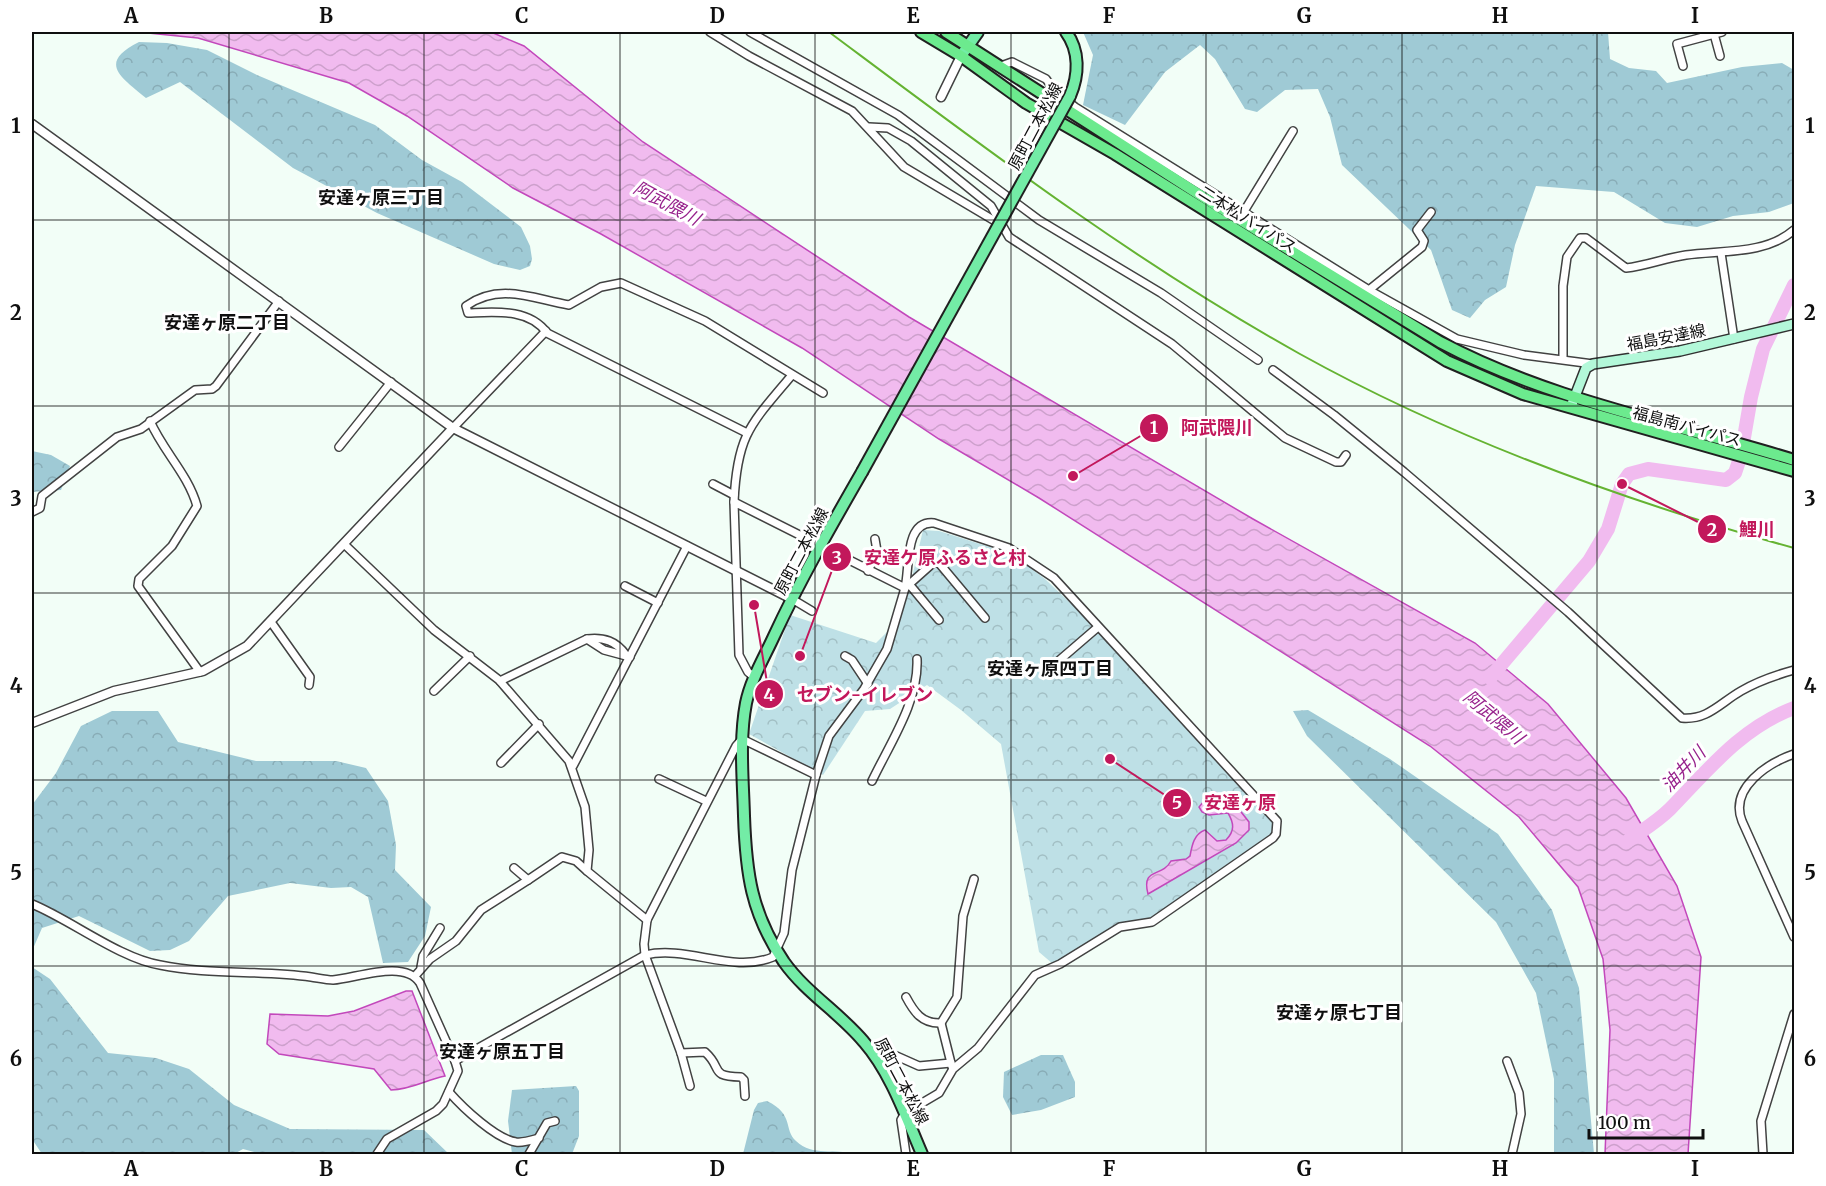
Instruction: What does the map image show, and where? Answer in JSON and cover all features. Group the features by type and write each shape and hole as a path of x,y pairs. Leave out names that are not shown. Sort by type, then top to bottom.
{"highway":[{"name":"二本松バイパス","path":"921,32 961,56 1026,104 1115,154 1447,361 1523,394 1571,409"},
{"name":"二本松バイパス","path":"946,32 1211,202 1440,342 1511,376 1574,397"},
{"name":"福島南バイパス","path":"1574,397 1794,460"},
{"name":"福島南バイパス","path":"1571,409 1794,471"}],"main road":[{"path":"961,56 978,32"},
{"name":"原町二本松線","path":"922,1155 905,1113 869,1048 855,1030 803,983 778,951 758,916 747,873 742,739 747,702 754,677 792,599 1070,96 1077,67 1074,49 1066,32"},
{"name":"福島安達線","path":"1593,364 1631,360 1794,324"},
{"path":"1571,409 1586,368 1593,364"}],"street":[{"path":"710,32 741,52 852,111 869,127 898,162 1000,224"},
{"path":"750,32 898,115 1039,220 1161,293 1258,360"},
{"path":"1683,66 1677,44 1718,33 1720,56"},
{"path":"941,98 961,56"},
{"path":"1001,66 1012,62 1046,79 1055,91 1075,107 1369,290 1457,339 1524,355 1593,364"},
{"path":"32,124 453,428 736,570 812,611"},
{"path":"869,127 888,128 933,157 991,206 1009,237 1172,344 1285,438 1336,462 1341,462 1346,455"},
{"path":"1243,213 1293,131"},
{"path":"1369,290 1422,247 1424,242 1417,230 1431,212"},
{"path":"1563,359 1563,286 1567,257 1580,238 1586,238 1626,268 1646,266 1686,255 1721,253 1776,242 1794,230"},
{"path":"1721,253 1734,339"},
{"path":"747,433 546,331 537,322 524,316 501,312 468,313 466,306 475,300 513,294 530,294 569,305 601,287 621,283 705,321 823,393"},
{"path":"32,512 40,508 42,495 58,485 75,468 117,437 141,429 195,390 212,389 216,386 279,301"},
{"path":"32,723 114,691 200,672 247,646 546,331"},
{"path":"1273,370 1334,415 1404,472 1568,612 1682,718 1699,718 1740,691 1770,677 1794,670"},
{"path":"754,677 748,672 739,655 735,469 752,423 792,375"},
{"path":"339,447 391,382"},
{"path":"150,421 159,441 177,462 197,506 176,542 139,579 138,586 200,672"},
{"path":"713,484 820,546 868,571 907,586 939,620"},
{"path":"455,1061 645,955 680,953 747,964 773,957 778,951 784,933 792,870 816,775 829,736 868,684 887,649 907,586 914,532 922,524 934,523 1012,549 1054,579 1276,821 1276,834 1152,922 1120,927 1060,964 1039,971 978,1048 952,1066 939,1093 905,1113 901,1120 906,1155"},
{"path":"868,571 877,551 875,539"},
{"path":"344,544 434,630 500,681 573,766 585,807 589,850 587,871"},
{"path":"573,766 687,546"},
{"path":"907,586 933,563 939,563 985,618"},
{"path":"625,586 658,603"},
{"path":"271,622 310,677 309,685"},
{"path":"1055,664 1098,627"},
{"path":"500,681 587,639 604,650 628,657"},
{"path":"434,691 470,656"},
{"path":"844,656 852,660 868,684"},
{"path":"872,781 907,708 918,678 917,659"},
{"path":"501,763 539,724"},
{"path":"690,1086 681,1053 645,955 646,920 706,801 742,739 816,775"},
{"path":"1794,754 1770,766 1750,782 1740,796 1738,804 1742,821 1794,937"},
{"path":"659,779 706,801"},
{"path":"415,976 421,967 456,941 481,910 562,858 576,861 646,920"},
{"path":"514,868 528,880"},
{"path":"952,1066 941,1023 957,997 963,916 974,879"},
{"path":"32,904 60,915 118,948 159,965 293,973 332,980 387,970 399,970 415,976 458,1071 449,1092 436,1111 387,1139 377,1155"},
{"path":"421,967 423,956 440,928"},
{"path":"906,997 914,1012 921,1018 941,1023"},
{"path":"1763,1155 1761,1121 1794,1014"},
{"path":"869,1048 883,1050 919,1066 952,1066"},
{"path":"681,1053 705,1052 719,1075 741,1077 744,1080 745,1096"},
{"path":"1507,1061 1519,1093 1521,1114 1512,1155"},
{"path":"449,1092 467,1110 505,1138 517,1142 539,1138"},
{"path":"529,1155 547,1123 555,1121"}],"green space":[{"path":"1083,32 1608,32 1610,59 1629,68 1656,71 1667,83 1742,67 1782,63 1794,70 1794,203 1769,212 1733,216 1697,227 1665,223 1614,192 1536,186 1515,245 1506,287 1485,300 1470,318 1452,310 1431,250 1342,165 1330,117 1318,89 1285,90 1257,112 1245,109 1215,59 1200,45 1165,72 1125,125 1083,105 1093,55"},
{"path":"139,42 167,43 207,50 257,75 375,125 422,160 462,182 521,227 530,246 532,259 530,266 520,270 494,264 377,213 293,168 180,82 146,98 122,77 117,70 116,63 126,50"},
{"path":"32,451 51,455 70,466 61,490 32,492"},
{"path":"923,530 939,531 1012,554 1045,579 1082,614 1273,820 1275,826 1272,834 1152,918 1123,923 1053,964 1039,952 1001,744 961,710 927,685 890,709 865,711 823,775 749,734 790,615 876,643 900,619"},
{"path":"1308,710 1390,759 1498,834 1552,910 1579,988 1594,1154 1554,1154 1554,1079 1536,993 1496,922 1307,736 1293,711"},
{"path":"112,711 158,711 178,742 256,761 336,761 366,768 388,801 396,845 395,870 431,907 425,936 408,962 383,963 368,897 351,887 331,888 290,883 228,896 189,941 170,950 150,951 79,916 42,928 32,951 32,805 56,773 81,726"},
{"path":"32,967 50,979 108,1053 156,1058 189,1069 234,1105 290,1129 424,1130 449,1154 262,1154 243,1149 234,1154 42,1154 32,1139"},
{"path":"1041,1055 1063,1055 1075,1082 1075,1097 1041,1110 1012,1115 1003,1097 1004,1072"},
{"path":"576,1086 579,1091 579,1136 572,1154 512,1154 508,1121 512,1090"},
{"path":"767,1101 782,1111 792,1136 803,1146 817,1151 854,1154 743,1154 754,1110 758,1103"}],"water":[{"path":"138,32 491,32 524,46 643,142 909,317 1253,519 1475,643 1548,704 1626,798 1677,886 1701,957 1688,1154 1605,1154 1610,1030 1603,959 1578,887 1519,817 1430,746 1039,498 939,439 802,348 601,234 513,188 407,116 349,83 198,38"},
{"path":"1215,792 1230,801 1242,813 1249,822 1249,830 1236,843 1148,894 1147,880 1150,876 1163,870 1171,861 1186,859 1190,856 1198,834 1205,830 1217,841 1226,840 1229,837 1233,827 1228,813 1209,815 1202,812 1199,807 1209,795"},
{"path":"406,991 412,991 445,1076 406,1088 391,1090 374,1069 279,1054 267,1044 270,1014 328,1016 354,1011"}],"waterway":[{"path":"1490,678 1589,561 1608,529 1622,484 1629,474 1648,469 1726,480 1735,473 1741,455 1751,397 1763,349 1794,285"},
{"name":"油井川","path":"1629,840 1665,813 1741,738 1775,716 1794,708"}],"railway":[{"path":"829,32 1059,201 1177,280 1300,354 1419,414 1541,466 1667,510 1794,548"}],"place":[{"name":"阿武隈川","path":"1073,476"},
{"name":"鯉川","path":"1622,484"},
{"name":"セブン-イレブン","path":"754,605"},
{"name":"安達ケ原ふるさと村","path":"800,656"},
{"name":"安達ヶ原","path":"1110,759"}],"district":[{"name":"安達ヶ原三丁目","path":"381,197"},
{"name":"安達ヶ原二丁目","path":"227,322"},
{"name":"安達ヶ原四丁目","path":"1050,668"},
{"name":"安達ヶ原七丁目","path":"1339,1012"},
{"name":"安達ヶ原五丁目","path":"502,1051"}]}
